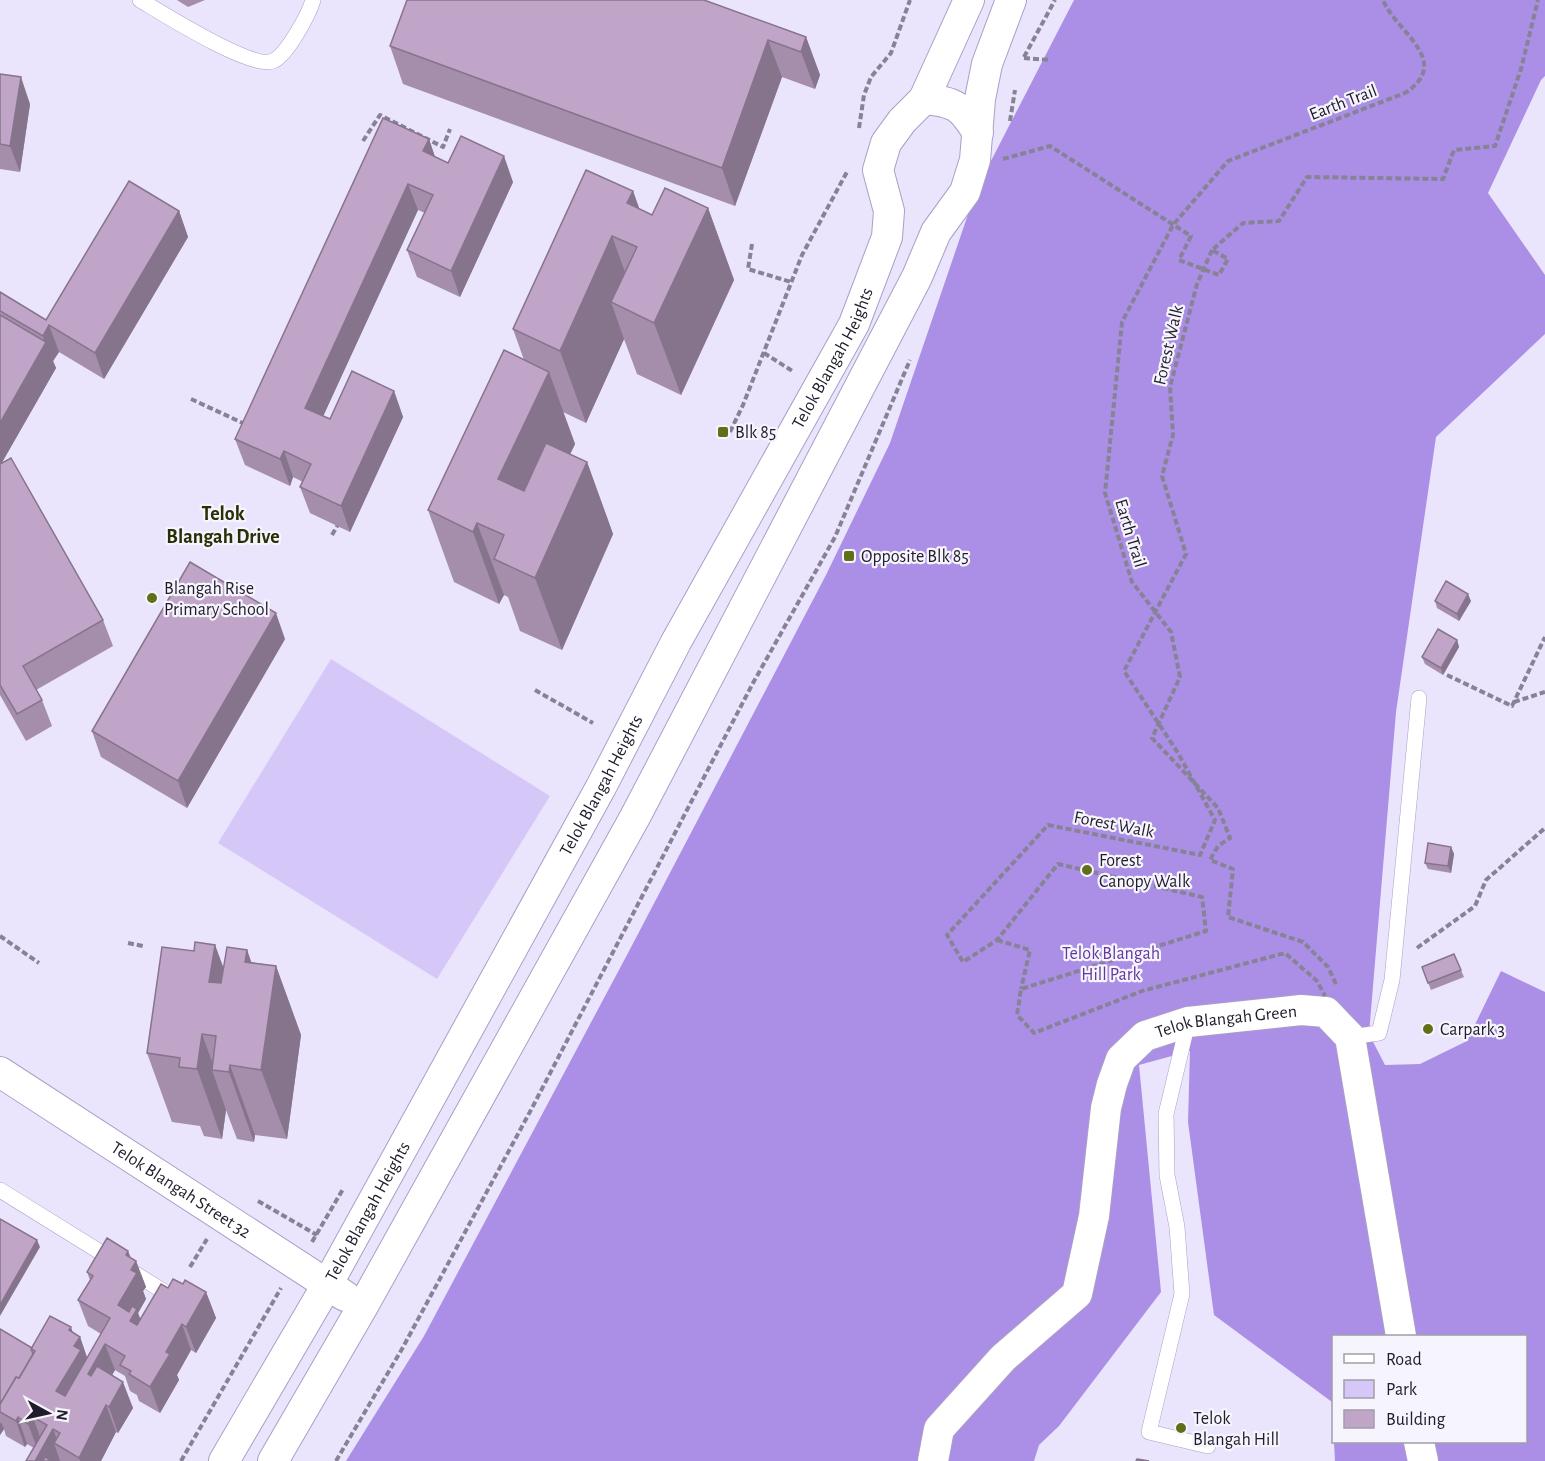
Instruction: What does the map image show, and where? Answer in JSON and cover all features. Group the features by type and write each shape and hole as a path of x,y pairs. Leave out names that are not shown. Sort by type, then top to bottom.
{"street":[{"name":"Telok Blangah Heights","path":"224,1461 327,1285 601,787 675,642 854,324 887,237 889,211 878,170 886,142 902,121 924,99 969,0"},
{"path":"989,143 980,99 987,64 1011,0"},
{"path":"924,99 945,101 964,111 989,143"},
{"path":"273,1461 363,1306 635,817 916,277 936,232 965,192 975,160 989,143"},
{"name":"Telok Blangah Green","path":"933,1461 939,1429 1003,1358 1077,1294 1095,1216 1106,1108 1121,1059 1145,1036 1188,1022 1301,1010 1326,1012 1350,1037"},
{"path":"1350,1037 1401,1335"},
{"name":"Telok Blangah Street 32","path":"0,1072 286,1256 327,1285 363,1306"},
{"path":"1419,1443 1423,1461"}],"lane":[{"path":"140,0 243,57 260,62 274,61 283,51 308,15 314,0"},
{"path":"1350,1037 1379,1033 1392,980 1419,698"},
{"path":"1188,1022 1166,1114 1167,1174 1177,1227 1182,1294 1149,1432 1208,1446"},
{"path":"0,1190 183,1303"}],"path":[{"path":"858,134 864,95 871,77 891,53 910,0"},
{"path":"1021,65 1023,57 1055,0"},
{"name":"Earth Trail","path":"1337,987 1329,967 1303,942 1228,917 1233,869 1210,860 1218,846 1230,838 1218,808 1152,738 1180,677 1171,632 1132,582 1105,493 1122,322 1173,225 1228,161 1413,88 1420,80 1423,71 1422,51 1395,19 1383,0"},
{"name":"Forest Walk","path":"1021,988 1206,931 1202,897 1058,864 997,940 963,962 947,935 1048,825 1200,855 1215,820 1178,753 1124,671 1186,554 1162,476 1173,435 1170,387 1197,284 1212,250 1243,223 1279,221 1307,177 1443,179 1454,150 1495,146 1521,69 1538,0"},
{"path":"1023,57 1050,60"},
{"path":"1009,126 1016,80"},
{"path":"363,141 380,115 442,147 450,129"},
{"path":"989,143 996,161"},
{"path":"1010,157 1050,146 1191,236 1179,260 1219,276 1228,259 1212,250"},
{"path":"730,432 810,238 849,168"},
{"path":"752,244 748,269 791,282"},
{"path":"764,353 818,388"},
{"path":"336,1461 408,1339 532,1108 753,683 835,537 912,354"},
{"path":"191,399 254,428"},
{"path":"332,535 342,518"},
{"path":"1514,702 1545,637"},
{"path":"1447,675 1512,705 1514,702 1545,692"},
{"path":"534,690 593,723"},
{"path":"1393,965 1475,906 1486,880 1545,828"},
{"path":"0,936 39,963"},
{"path":"997,940 1030,950 1017,1015 1034,1033 1142,991 1285,953 1317,981 1325,996"},
{"path":"128,943 143,946"},
{"path":"190,1267 207,1238"}],"green space":[{"name":"Telok Blangah Hill Park","path":"1074,0 1545,0 1545,76 1541,80 1488,193 1545,275 1545,334 1436,437 1396,712 1369,1034 1385,1065 1420,1064 1467,1041 1501,971 1545,992 1545,1461 1335,1461 1334,1443 1527,1443 1527,1335 1332,1335 1332,1402 1214,1315 1188,1122 1190,1051 1139,1065 1161,1292 1059,1426 1039,1445 1034,1461 346,1461 424,1336 826,575 890,443 977,188"},
{"path":"331,659 550,796 437,979 218,843"}],"building":[{"path":"407,0 704,0 806,37 801,52 768,40 722,168 390,46"},
{"path":"0,74 21,77 10,146 0,144"},
{"path":"383,118 429,139 423,151 448,163 461,136 504,156 451,271 407,250 433,195 408,184 305,408 330,419 352,371 394,391 341,506 300,487 311,464 284,451 280,459 235,439"},
{"path":"586,170 633,191 627,203 652,215 665,188 708,208 654,323 611,302 637,247 612,236 560,351 513,329"},
{"path":"129,181 179,211 95,353 49,325 43,336 0,311 0,292 46,320"},
{"path":"0,315 46,342 0,423"},
{"path":"504,350 549,372 498,479 524,491 546,443 587,462 535,578 494,559 504,535 477,523 473,532 428,510"},
{"path":"11,458 103,620 23,666 42,700 17,714 0,685 0,464"},
{"path":"190,562 276,613 178,781 92,731"},
{"path":"1446,581 1468,594 1457,614 1435,601"},
{"path":"1438,629 1457,640 1441,668 1422,657"},
{"path":"1428,843 1451,847 1448,866 1425,863"},
{"path":"195,942 215,945 209,982 221,983 227,947 247,950 245,962 276,966 261,1070 230,1065 229,1072 212,1070 216,1036 202,1034 197,1069 179,1067 180,1058 147,1053 162,947 194,951"},
{"path":"1454,954 1461,970 1428,983 1422,967"},
{"path":"0,1219 37,1240 0,1305"},
{"path":"107,1238 128,1251 126,1255 136,1261 131,1270 137,1273 118,1305 129,1312 132,1306 137,1309 130,1321 137,1325 161,1284 168,1288 173,1279 183,1284 185,1280 206,1292 186,1327 182,1324 166,1352 170,1354 150,1387 129,1374 131,1371 120,1365 125,1356 105,1344 88,1374 91,1376 97,1366 123,1382 109,1407 106,1405 79,1458 54,1443 60,1433 53,1429 35,1461 26,1461 47,1425 33,1417 28,1424 18,1417 16,1421 0,1412 0,1404 35,1351 31,1349 50,1316 71,1327 69,1330 80,1337 74,1346 81,1350 56,1391 65,1396 110,1318 78,1300 93,1276 87,1272"},
{"path":"0,1329 32,1348 33,1354 0,1404"}],"place":[{"name":"Blk 85","path":"723,432"},
{"name":"Opposite Blk 85","path":"849,556"},
{"name":"Blangah Rise Primary School","path":"152,598"},
{"name":"Forest Canopy Walk","path":"1087,870"},
{"name":"Carpark 3","path":"1428,1029"},
{"name":"Telok Blangah Hill","path":"1181,1428"}],"district":[{"name":"Telok Blangah Drive","path":"223,524"}]}
